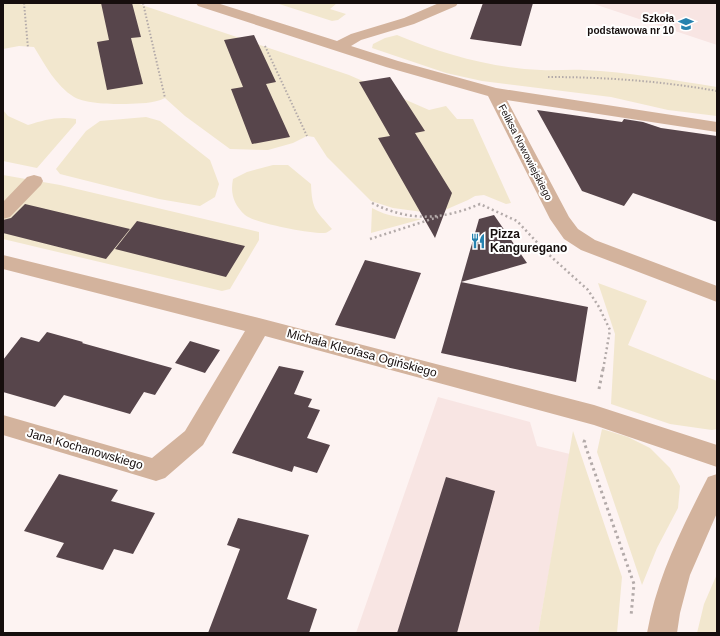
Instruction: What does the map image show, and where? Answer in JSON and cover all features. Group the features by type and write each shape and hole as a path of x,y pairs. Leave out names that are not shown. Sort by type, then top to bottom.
{"street":[{"name":"Feliksa Nowowiejskiego","path":"203,3 392,64 495,93 560,219 571,234 588,245 717,294"},
{"path":"338,47 356,38 409,21 451,3"},
{"path":"495,93 717,127"},
{"path":"3,213 34,181"},
{"name":"Michała Kleofasa Ogińskiego","path":"3,262 259,326 594,414 717,456"},
{"name":"Jana Kochanowskiego","path":"3,426 156,470 194,438 259,326"},
{"path":"662,633 665,612 678,568 717,485"}],"path":[{"path":"24,3 28,48"},
{"path":"143,3 165,98"},
{"path":"262,40 307,136"},
{"path":"546,77 643,80 717,91"},
{"path":"372,203 384,210 403,215 440,216"},
{"path":"370,239 440,216 462,211 480,204 517,221 547,253 588,290 599,307 610,330 594,414 584,442 634,584 631,618"}],"shaded area":[{"path":"3,3 136,3 349,75 429,110 446,106 457,119 473,119 511,203 506,204 484,195 475,196 445,210 430,213 393,208 371,201 327,157 314,137 307,136 293,143 268,150 230,149 185,116 165,98 151,102 126,104 100,103 79,99 74,97 56,81 34,47 19,46 3,49"},
{"path":"276,3 337,3 330,9 346,14 338,20 332,21"},
{"name":"Szkoła podstawowa nr 10","path":"591,3 717,3 717,45"},
{"path":"397,35 468,59 522,69 601,71 717,87 717,116 668,110 611,97 482,81 446,73 372,48 373,44 385,38"},
{"path":"3,110 8,116 28,125 57,118 76,119 76,123 37,168 3,161"},
{"path":"146,117 160,121 210,160 219,184 215,197 200,206 159,199 60,174 56,169 86,131 100,121"},
{"path":"273,165 288,165 311,184 312,200 316,210 332,229 326,233 307,232 259,221 250,218 241,211 234,199 232,190 233,179 247,172"},
{"path":"3,175 60,185 259,232 259,240 230,289 222,291 3,239"},
{"path":"372,208 390,215 422,219 371,233"},
{"path":"598,283 647,301 628,345 717,381 717,429 712,430 670,424 611,404 615,334"},
{"path":"438,397 530,422 537,446 570,454 538,633 356,633"},
{"path":"602,429 628,437 650,448 670,468 680,486 678,508 657,548 642,585 597,452"},
{"path":"573,431 622,577 617,633 538,633"},
{"path":"717,574 717,633 697,633 704,604"}],"building":[{"path":"101,3 132,3 141,37 131,38 143,84 107,90 97,42 109,40"},
{"path":"483,3 533,3 521,46 470,39"},
{"path":"254,35 276,82 266,84 290,137 252,144 231,89 243,87 224,40"},
{"path":"390,77 425,131 415,133 452,193 435,238 378,138 390,136 359,82"},
{"path":"537,110 622,122 624,119 643,122 661,128 717,136 717,222 633,193 624,206 582,191"},
{"path":"25,204 130,229 106,259 3,233 3,220 11,218"},
{"path":"494,215 527,263 461,282 479,219"},
{"path":"137,221 245,246 226,277 115,249"},
{"path":"365,260 421,273 395,339 335,325"},
{"path":"461,282 588,307 576,382 441,353"},
{"path":"47,332 172,368 155,395 144,392 130,414 64,395 55,407 3,392 3,360 21,337 39,342"},
{"path":"190,341 220,350 205,373 175,363"},
{"path":"279,366 304,371 294,394 312,399 308,407 320,410 307,438 330,445 317,473 294,466 292,472 232,453"},
{"path":"59,474 118,490 111,501 155,513 133,554 114,549 103,570 56,557 64,543 24,531"},
{"path":"446,477 495,491 457,633 397,633"},
{"path":"238,518 309,535 287,599 317,609 309,633 208,633 240,549 227,545"}],"place":[{"name":"Szkoła podstawowa nr 10","path":"686,24"},
{"name":"Pizza Kanguregano","path":"478,241"}]}
